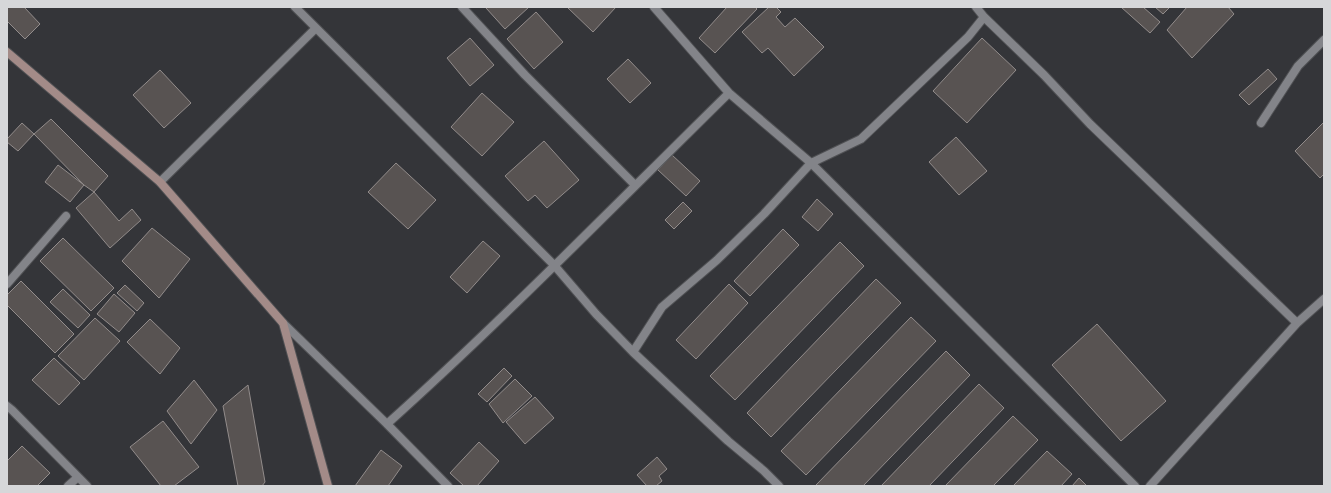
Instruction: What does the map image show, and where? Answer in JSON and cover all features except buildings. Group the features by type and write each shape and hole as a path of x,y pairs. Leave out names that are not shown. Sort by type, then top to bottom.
{"street":[{"path":"295,7 554,265 596,314 633,352 728,441 764,471 779,486"},
{"path":"462,7 525,75 635,185"},
{"path":"654,7 729,93 810,163 1135,486"},
{"path":"976,7 984,17 1044,75 1090,124 1297,323"},
{"path":"633,352 662,307 717,260 764,214 810,163 860,139 968,37 984,17"},
{"path":"160,182 316,28"},
{"path":"1261,123 1298,66 1324,40"},
{"path":"7,52 160,182 283,324 387,424 448,486"},
{"path":"387,424 554,265 729,93"},
{"path":"7,284 66,216"},
{"path":"1150,486 1297,323 1324,299"},
{"path":"283,324 328,486"},
{"path":"7,406 87,486"},
{"path":"68,486 78,477"}]}
